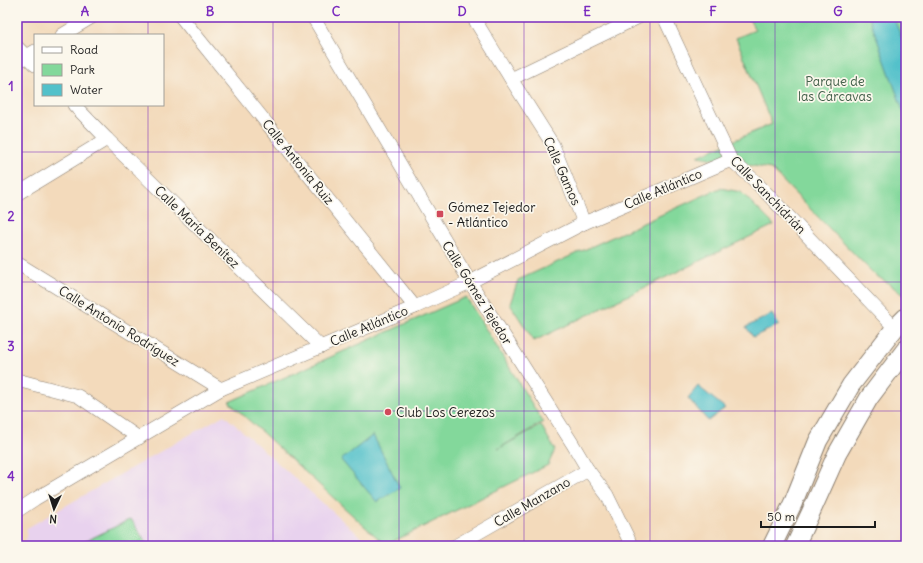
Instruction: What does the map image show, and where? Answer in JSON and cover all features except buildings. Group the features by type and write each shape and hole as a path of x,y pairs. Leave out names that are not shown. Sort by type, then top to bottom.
{"street":[{"path":"64,34 92,17"},
{"name":"Calle Antonia Ruiz","path":"181,17 415,307"},
{"name":"Calle Gómez Tejedor","path":"313,17 470,282 588,470 607,495 628,538 630,546"},
{"name":"Calle Gamos","path":"473,17 553,144 584,223"},
{"path":"511,79 639,17"},
{"name":"Calle Sanchidrián","path":"664,17 731,160 753,179 900,322"},
{"name":"Calle María Benítez","path":"75,106 321,347"},
{"path":"17,194 107,139"},
{"name":"Calle Atlántico","path":"17,511 222,389 415,307 470,282 584,223 731,160"},
{"name":"Calle Antonio Rodríguez","path":"17,264 222,389"},
{"path":"772,546 793,503 818,441 851,385 900,322"},
{"path":"795,546 836,454 870,398 906,349"},
{"path":"17,380 78,396 139,438"},
{"name":"Calle Manzano","path":"455,546 588,470"}],"shaded area":[{"path":"224,415 371,546 25,546 27,528"}],"green space":[{"name":"Parque de las Cárcavas","path":"748,17 906,17 906,293 903,295 875,275 771,169 698,156 772,124 736,38 755,30"},
{"path":"720,188 741,192 774,225 534,341 510,304 518,280"},
{"name":"Club Los Cerezos","path":"466,297 543,422 498,449 541,425 555,450 548,465 386,545 229,402"},
{"path":"131,519 148,546 90,546 86,541"}],"water":[{"path":"869,17 893,17 906,48 906,119"},
{"path":"772,314 779,325 753,337 746,327"},
{"path":"698,386 725,408 708,421 688,398"},
{"path":"373,435 400,488 377,502 341,460"}],"place":[{"name":"Gómez Tejedor - Atlántico","path":"440,214"},
{"name":"Club Los Cerezos","path":"388,412"}]}
